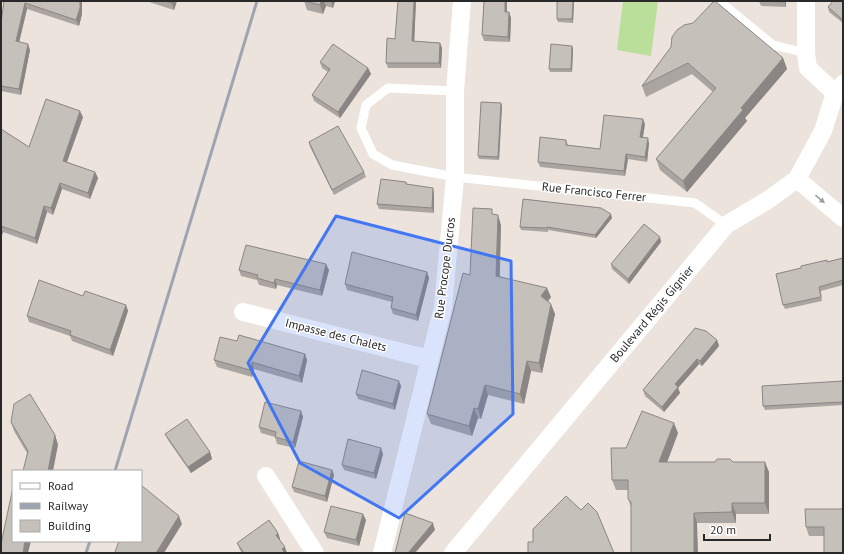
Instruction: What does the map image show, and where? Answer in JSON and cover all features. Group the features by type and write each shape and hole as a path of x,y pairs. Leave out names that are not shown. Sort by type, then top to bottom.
{"street":[{"name":"Rue Procope Ducros","path":"382,553 443,307 455,177 455,90 462,1"},
{"path":"806,1 806,53 808,68 839,88"},
{"name":"Boulevard Régis Gignier","path":"454,552 726,225 768,200 797,179 823,131 839,88"},
{"path":"797,179 843,218"},
{"name":"Impasse des Chalets","path":"243,312 429,359"},
{"path":"266,476 314,553"}],"lane":[{"path":"719,1 773,45 806,53"},
{"name":"Rue Francisco Ferrer","path":"455,90 388,88 366,106 361,128 373,154 392,165 455,177 695,203 726,225"}],"highlighted area":[{"path":"336,216 511,261 513,414 399,518 300,463 248,363"}],"green space":[{"path":"623,1 658,1 651,56 617,50"}],"building":[{"path":"4,1 80,1 80,8 76,20 25,3 16,41 28,44 19,89 1,86 1,23"},
{"path":"305,1 321,1 320,5"},
{"path":"398,1 414,1 412,41 440,43 439,63 386,63 387,38 395,39"},
{"path":"484,1 505,1 505,12 509,12 508,37 482,35"},
{"path":"557,1 573,1 572,19 557,19"},
{"path":"714,1 783,58 741,108 743,110 683,181 656,159 716,88 688,63 642,86 671,47 672,37 677,30 684,25 693,23"},
{"path":"759,1 784,1 784,2"},
{"path":"833,1 843,1 843,20 828,7"},
{"path":"333,44 368,68 338,112 312,95 330,69 320,62"},
{"path":"551,44 572,46 571,69 549,69"},
{"path":"46,99 80,111 63,161 95,172 88,193 60,183 51,208 44,206 35,238 1,226 1,129 29,147"},
{"path":"481,102 501,103 498,157 478,156"},
{"path":"604,115 643,119 640,137 648,138 645,157 626,154 624,171 538,162 540,137 566,140 566,145 600,149"},
{"path":"338,126 364,172 332,190 309,142"},
{"path":"381,179 406,182 406,184 433,188 432,208 377,204"},
{"path":"523,199 601,208 611,214 595,235 547,227 520,227"},
{"path":"473,208 492,209 492,214 498,215 496,276 547,288 541,296 551,304 539,363 527,361 520,394 485,385 478,409 474,408 469,426 427,414 463,273 470,275"},
{"path":"644,224 660,237 628,279 611,264"},
{"path":"246,245 326,264 320,290 275,279 274,283 257,278 258,275 239,270"},
{"path":"352,252 427,272 416,315 391,308 393,297 345,284"},
{"path":"843,258 843,280 819,287 821,297 783,305 776,274 801,268 801,266"},
{"path":"39,280 83,296 85,291 126,305 110,350 70,335 71,331 27,316"},
{"path":"695,328 706,331 717,340 700,361 697,359 675,384 678,387 662,407 643,390"},
{"path":"239,335 305,354 299,376 252,362 250,370 214,360 220,337 237,341"},
{"path":"362,370 399,381 393,404 356,394"},
{"path":"843,381 843,402 763,406 762,386"},
{"path":"30,394 55,435 48,470 23,470 28,451 11,422 14,404"},
{"path":"265,402 301,411 293,442 275,437 276,432 259,427"},
{"path":"642,411 674,423 659,462 715,462 717,459 730,459 733,462 765,462 765,503 732,503 732,512 694,513 694,553 631,553 631,502 628,499 628,480 612,480 611,448 626,448"},
{"path":"187,419 210,452 188,467 165,434"},
{"path":"348,439 381,448 374,473 342,465"},
{"path":"299,461 332,470 325,496 292,487"},
{"path":"142,486 179,516 156,553 115,552 119,542 142,542"},
{"path":"12,492 12,542 25,542 23,553 1,553 1,544"},
{"path":"566,496 581,510 588,503 597,512 614,553 528,553 528,542 533,542 533,529"},
{"path":"331,506 363,514 356,540 324,532"},
{"path":"805,509 843,509 843,553 824,553 824,527 806,527"},
{"path":"405,513 433,523 408,553 395,553"},
{"path":"269,520 278,533 276,535 285,547 282,549 285,553 244,553 237,543"}],"railway":[{"path":"115,470 257,1"},
{"path":"86,553 90,542"}]}
